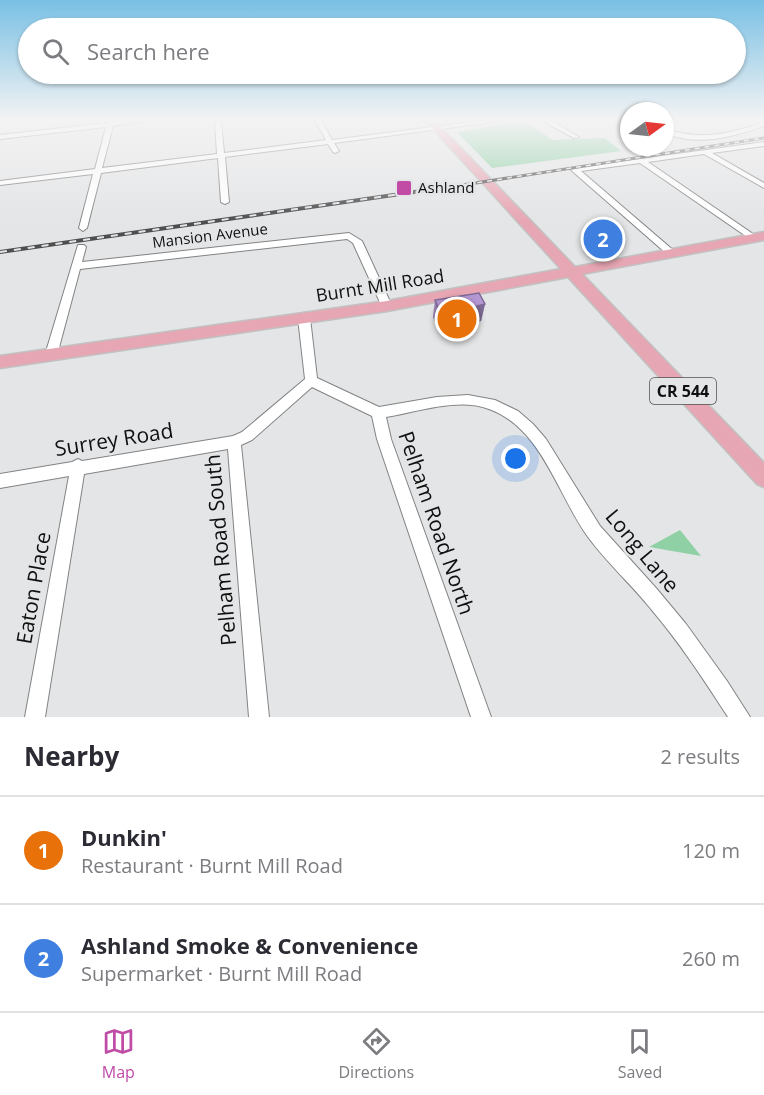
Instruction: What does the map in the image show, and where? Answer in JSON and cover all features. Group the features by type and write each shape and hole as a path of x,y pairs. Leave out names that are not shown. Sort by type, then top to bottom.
{"main road":[{"name":"CR 544","path":"460,153 764,477"},
{"name":"Burnt Mill Road","path":"0,362 387,306 759,237"}],"street":[{"path":"83,228 103,153"},
{"path":"0,183 232,153"},
{"path":"670,252 575,170 694,153"},
{"path":"708,153 764,186"},
{"path":"221,155 225,202"},
{"path":"642,160 759,237"},
{"name":"Mansion Avenue","path":"75,266 349,236 357,241 387,306"},
{"path":"51,355 81,247"},
{"path":"304,318 310,381 378,413"},
{"name":"Pelham Road South","path":"259,717 234,442 256,429 310,381"},
{"name":"Long Lane","path":"378,413 456,400 478,400 495,405 522,423 545,452 593,531 658,603 740,717"},
{"name":"Pelham Road North","path":"378,413 384,439 481,717"},
{"name":"Surrey Road","path":"0,481 78,466 234,442"},
{"name":"Eaton Place","path":"35,717 78,466"}],"green space":[{"path":"478,153 602,153 492,168"},
{"path":"680,530 701,556 649,547"}],"building":[{"path":"612,225 620,233 616,233 619,236 608,238 594,229"},
{"path":"479,293 485,304 441,315 435,300"}],"railway":[{"path":"418,192 665,153"},
{"path":"0,252 428,190"}],"place":[{"name":"Ashland","path":"404,188"},
{"name":"Ashland Smoke & Convenience","path":"603,239"},
{"name":"Dunkin'","path":"457,319"}]}
